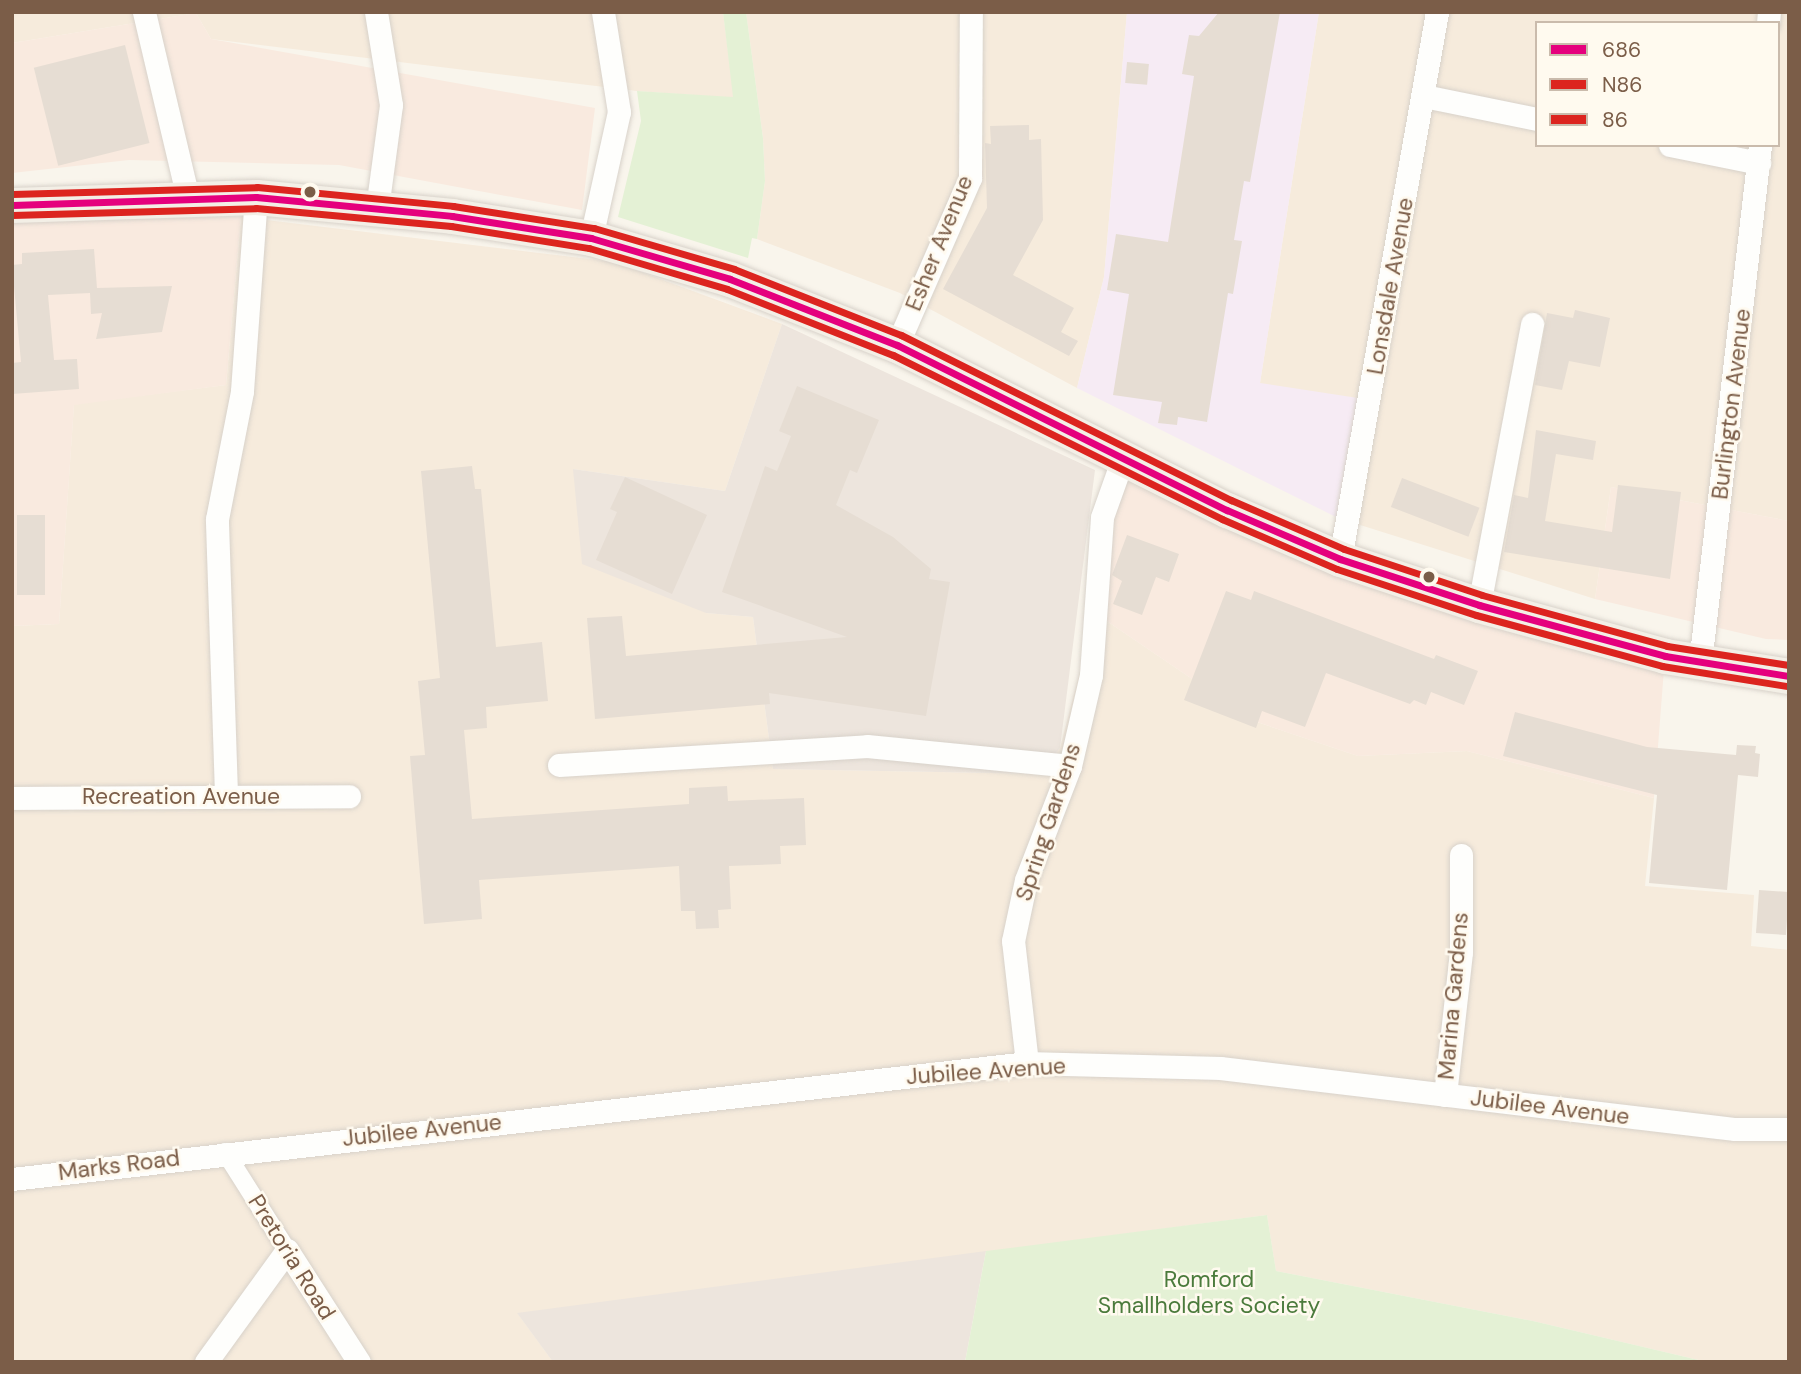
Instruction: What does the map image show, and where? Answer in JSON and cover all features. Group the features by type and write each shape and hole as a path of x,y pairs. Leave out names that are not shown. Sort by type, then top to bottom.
{"main road":[{"path":"12,205 256,197 377,208 591,237 730,279 897,345 1124,458 1340,559 1479,605 1700,663 1789,676"}],"street":[{"path":"144,12 188,198"},
{"path":"376,12 391,105 377,208"},
{"path":"591,237 619,112 603,12"},
{"name":"Esher Avenue","path":"897,345 970,178 971,12"},
{"name":"Lonsdale Avenue","path":"1340,559 1437,12"},
{"path":"1424,96 1535,118"},
{"path":"1690,147 1760,154"},
{"name":"Burlington Avenue","path":"1700,663 1760,154"},
{"path":"226,794 216,519 242,391 256,197"},
{"path":"1479,605 1532,324"},
{"name":"Spring Gardens","path":"1027,1063 1013,941 1026,880 1070,766 1091,675 1102,517 1124,458"},
{"path":"559,765 867,746 1070,766"},
{"name":"Recreation Avenue","path":"12,798 226,794 349,796"},
{"name":"Marina Gardens","path":"1445,1095 1461,952 1461,855"},
{"name":"Jubilee Avenue","path":"225,1152 1027,1063 1220,1068 1735,1129 1789,1129"},
{"name":"Marks Road","path":"12,1178 225,1152"},
{"name":"Pretoria Road","path":"225,1152 359,1362"},
{"path":"206,1362 287,1250"}],"shaded area":[{"path":"12,12 723,12 734,98 637,91 211,39 196,13 12,43"},
{"path":"746,12 1127,12 1104,277 1077,388 900,293 757,239 765,181 763,138"},
{"path":"1127,12 1319,12 1260,383 1358,398 1338,518 1077,388 1104,277"},
{"path":"1319,12 1789,12 1789,521 1611,487 1595,599 1338,518 1260,383"},
{"path":"196,13 211,39 595,108 582,210 339,165 129,160 12,173 12,43"},
{"path":"241,217 614,262 782,324 725,491 573,469 706,613 753,617 773,769 1039,774 1060,748 1095,613 1254,721 1358,756 1467,751 1654,798 1645,886 1754,895 1751,946 1789,950 1789,1362 1707,1362 1533,1321 1276,1271 1267,1215 518,1314 553,1362 12,1362 12,626 59,624 74,404 226,385"},
{"path":"241,217 226,385 74,405 59,624 12,626 12,221"},
{"path":"782,324 1095,470 1060,748 1039,774 773,769 753,617 706,613 582,564 573,469 725,491"},
{"path":"1123,458 1171,481 1665,656 1654,798 1467,751 1358,756 1254,721 1095,613"},
{"path":"1611,487 1789,521 1789,640 1766,639 1595,599"},
{"path":"986,1251 965,1362 553,1362 517,1313"}],"green space":[{"path":"723,12 746,12 763,138 765,181 757,239 752,238 748,258 618,217 641,121 637,91 733,97"},
{"name":"Romford Smallholders Society","path":"1267,1215 1276,1271 1533,1321 1707,1362 965,1362 986,1251"}],"building":[{"path":"1219,12 1280,12 1250,182 1244,181 1234,240 1242,241 1233,294 1228,293 1207,422 1178,417 1177,425 1158,423 1162,402 1113,395 1129,294 1107,290 1116,234 1168,242 1194,76 1182,74 1189,35 1199,36"},
{"path":"125,45 149,143 58,166 34,68"},
{"path":"1127,62 1149,64 1147,85 1125,83"},
{"path":"1029,125 1029,140 1041,139 1043,220 1013,275 1074,308 1061,332 1078,341 1069,356 943,289 987,208 985,143 991,144 990,126"},
{"path":"94,249 97,288 172,286 162,332 96,339 102,313 91,314 90,293 48,295 54,360 77,359 79,389 12,394 12,363 21,362 12,265 22,264 22,253"},
{"path":"1575,310 1610,318 1600,367 1569,361 1562,390 1535,385 1547,313 1573,318"},
{"path":"797,386 879,420 857,473 850,470 836,505 893,537 931,569 929,579 950,582 926,716 769,693 770,704 595,719 587,618 622,616 626,656 847,637 722,592 765,466 777,471 791,436 779,431"},
{"path":"1536,430 1596,441 1593,460 1556,454 1545,521 1612,532 1618,485 1681,492 1670,579 1504,552 1514,495 1528,498"},
{"path":"472,466 475,489 481,489 496,647 542,642 548,701 486,707 487,728 464,730 472,819 689,804 689,788 727,786 728,801 804,798 806,845 780,846 781,864 729,866 731,909 718,910 719,928 696,929 695,911 681,911 679,866 479,880 482,919 424,924 410,756 425,755 418,681 440,678 421,471"},
{"path":"625,477 707,515 672,594 596,560 617,512 610,509"},
{"path":"1402,478 1479,508 1468,537 1391,507"},
{"path":"17,515 45,515 45,595 17,595"},
{"path":"1127,535 1179,554 1169,582 1156,577 1142,615 1113,604 1122,581 1112,575"},
{"path":"1226,591 1251,600 1254,591 1434,659 1436,655 1478,671 1464,705 1431,692 1426,705 1414,700 1410,704 1326,673 1305,727 1262,711 1256,728 1184,700"},
{"path":"1515,712 1647,747 1736,755 1737,745 1756,746 1755,753 1760,754 1758,777 1738,775 1727,890 1649,883 1657,795 1503,756"},
{"path":"1759,890 1789,892 1786,935 1756,933"}],"transit line":[{"name":"86","path":"12,194 257,187 453,206 594,228 734,269 901,335 1231,500 1344,549 1482,595 1667,646 1789,665"},
{"name":"686","path":"12,205 256,197 452,216 591,238 730,279 897,345 1227,510 1340,559 1479,605 1665,656 1789,676"},
{"name":"N86","path":"12,215 256,208 451,226 589,248 727,289 893,355 1222,519 1337,569 1476,615 1662,666 1787,686"}]}
